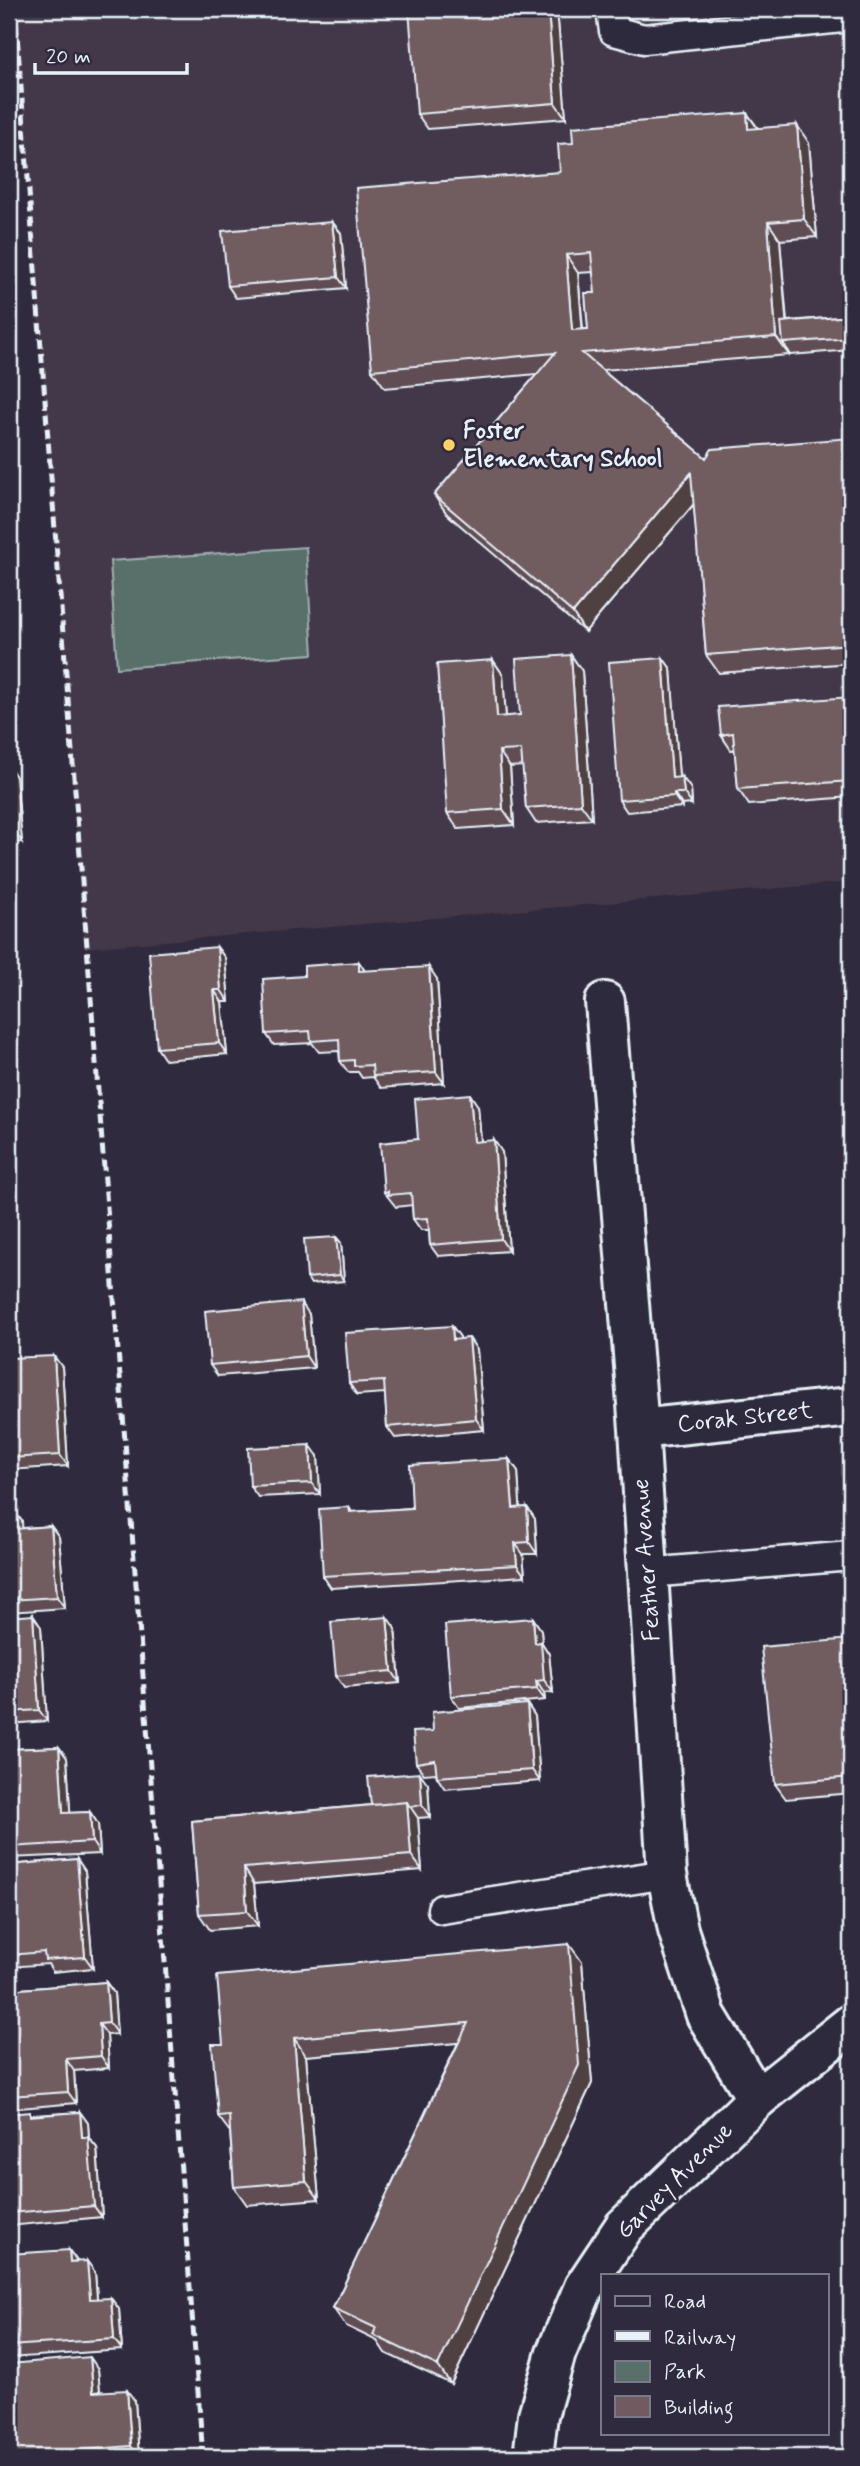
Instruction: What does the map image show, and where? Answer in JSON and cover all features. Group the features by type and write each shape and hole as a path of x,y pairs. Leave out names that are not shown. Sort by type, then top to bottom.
{"street":[{"name":"Feather Avenue","path":"605,1002 639,1429 667,1874 678,1930 706,2015 757,2099"},
{"name":"Corak Street","path":"639,1429 851,1407"},
{"name":"Garvey Avenue","path":"533,2457 538,2415 556,2353 584,2287 624,2227 757,2099 851,2024"}],"lane":[{"path":"613,20 644,39 851,17"},
{"path":"648,1573 851,1556"},
{"path":"442,1909 667,1874"}],"shaded area":[{"name":"Foster Elementary School","path":"15,9 851,9 851,882 85,948"}],"green space":[{"path":"306,547 313,654 117,668 110,561"}],"building":[{"path":"409,9 548,9 555,103 417,114"},
{"path":"747,113 748,129 797,125 804,219 768,222 776,337 582,353 706,458 712,449 851,438 851,644 706,655 691,473 573,613 434,495 555,353 372,370 356,188 560,172 558,144 573,143 572,127","holes":["591,253 595,293 585,293 588,329 572,330 566,255"]},
{"path":"332,222 338,277 228,286 222,231"},
{"path":"851,316 851,338 783,343 781,322"},
{"path":"571,655 581,804 526,808 521,750 499,751 503,809 447,813 437,664 493,660 497,717 520,715 516,659"},
{"path":"663,658 672,778 682,777 684,793 619,800 609,662"},
{"path":"851,697 851,781 738,789 733,733 721,735 718,707"},
{"path":"9,773 14,831 9,831"},
{"path":"217,947 221,990 214,990 219,1043 157,1048 149,953"},
{"path":"359,962 359,971 429,967 436,1072 373,1076 372,1065 354,1066 354,1060 340,1061 339,1039 311,1041 310,1031 266,1034 263,979 304,976 304,966"},
{"path":"470,1094 474,1142 494,1140 501,1239 430,1245 428,1218 413,1219 411,1193 388,1195 388,1191 384,1192 380,1143 418,1139 415,1099"},
{"path":"336,1237 340,1275 307,1278 304,1239"},
{"path":"301,1302 306,1356 210,1365 205,1311"},
{"path":"452,1326 453,1340 469,1338 476,1419 387,1427 384,1381 349,1383 345,1333"},
{"path":"54,1356 60,1455 9,1458 9,1358"},
{"path":"310,1445 312,1483 250,1486 248,1448"},
{"path":"509,1459 513,1508 527,1507 529,1542 515,1543 517,1565 323,1576 319,1509 349,1507 350,1512 412,1508 410,1465"},
{"path":"9,1510 13,1510 15,1529 51,1526 57,1597 9,1600"},
{"path":"33,1615 39,1710 9,1712 9,1617"},
{"path":"387,1617 392,1671 336,1676 331,1622"},
{"path":"533,1618 535,1643 541,1642 544,1680 536,1681 537,1689 451,1696 445,1625"},
{"path":"851,1639 851,1777 775,1784 761,1647"},
{"path":"527,1704 532,1770 437,1777 435,1760 416,1763 413,1732 433,1731 432,1712"},
{"path":"59,1747 63,1813 90,1812 92,1842 9,1847 9,1749"},
{"path":"420,1773 422,1805 410,1807 407,1802 371,1805 368,1777"},
{"path":"407,1802 411,1855 244,1868 247,1911 199,1914 192,1821"},
{"path":"77,1859 85,1957 45,1960 44,1952 9,1955 9,1865"},
{"path":"569,1944 579,2065 438,2366 373,2335 376,2328 333,2308 468,2023 294,2038 306,2181 234,2187 229,2115 218,2116 212,2044 223,2044 217,1976"},
{"path":"106,1982 109,2023 99,2024 101,2056 66,2059 68,2092 9,2096 9,1990"},
{"path":"30,2112 30,2116 80,2112 82,2137 88,2137 94,2206 9,2213 9,2114"},
{"path":"69,2250 70,2262 87,2261 90,2299 111,2298 114,2339 9,2346 9,2254"},
{"path":"90,2357 93,2392 127,2390 131,2446 9,2457 9,2364"}],"railway":[{"path":"15,9 203,2457"}],"place":[{"name":"Foster Elementary School","path":"449,445"}]}
